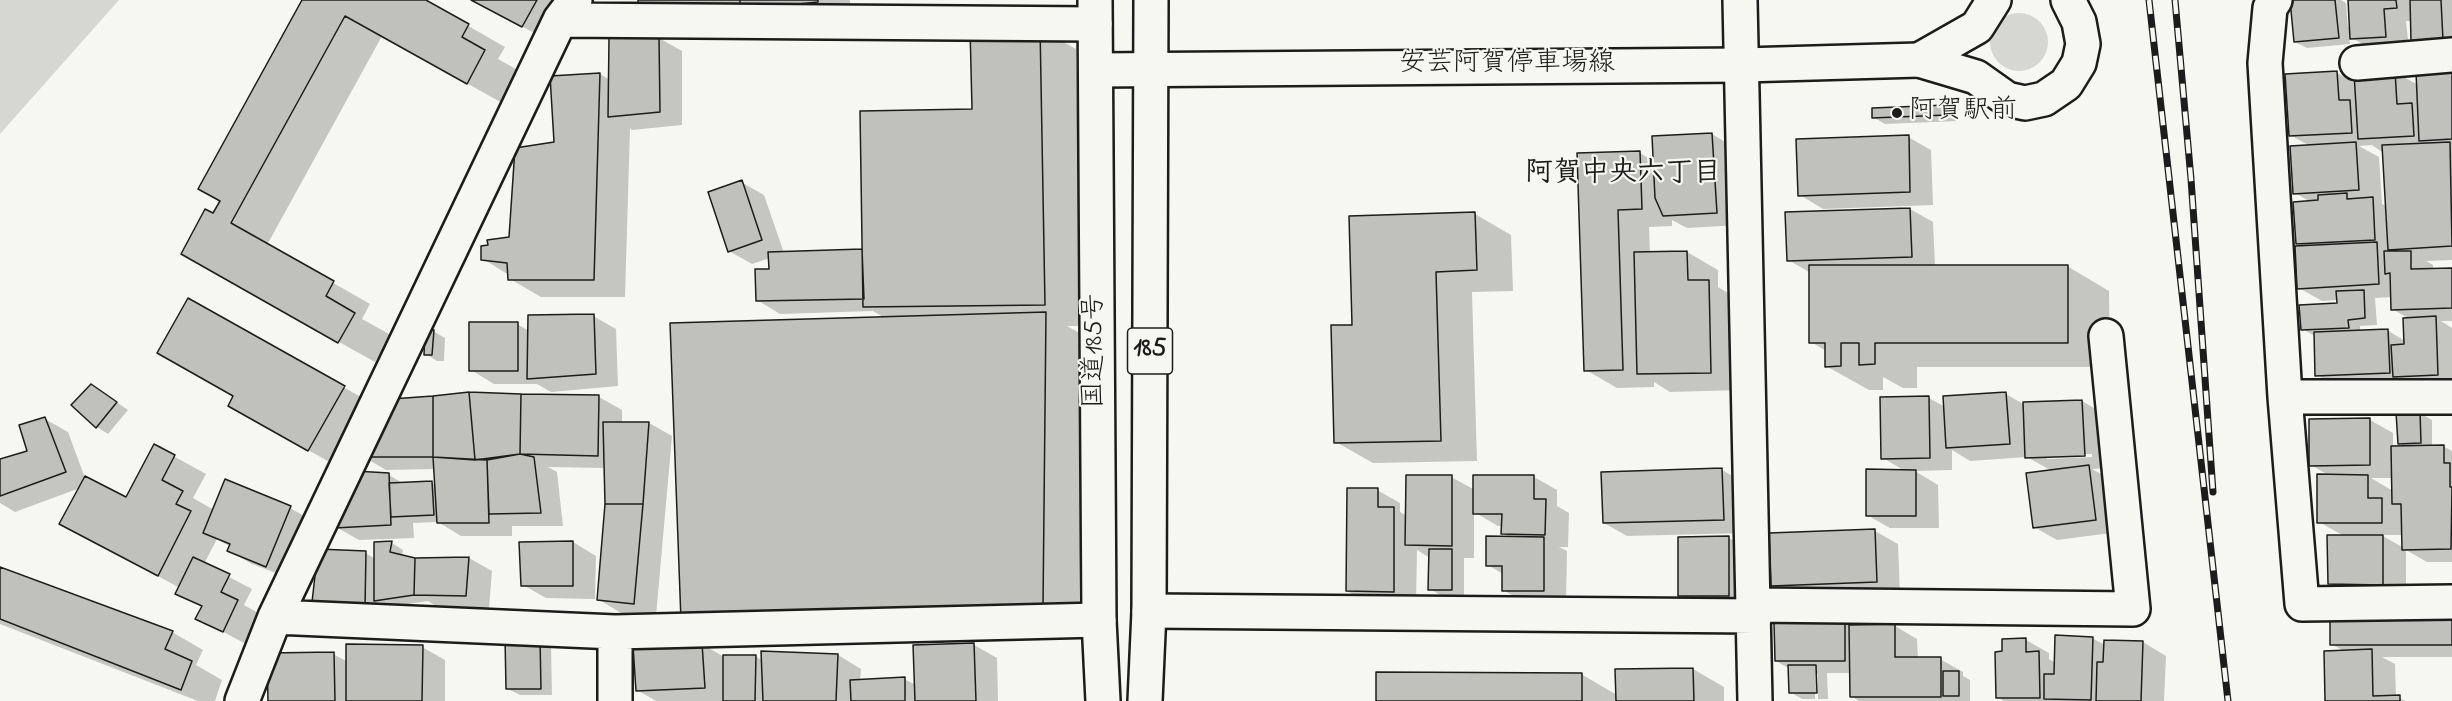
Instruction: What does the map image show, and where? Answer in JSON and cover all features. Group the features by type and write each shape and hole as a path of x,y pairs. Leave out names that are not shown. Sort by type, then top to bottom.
{"main road":[{"name":"国道185号","path":"1145,701 1149,611 1151,0"},
{"path":"1740,0 1755,701"},
{"path":"1919,60 1976,77 2007,99 2025,103 2044,99 2066,84 2079,63 2083,44 2079,22 2067,0"},
{"path":"2275,0 2270,8 2265,63 2285,397 2302,604 2452,602"},
{"path":"1919,60 1977,27 1997,1"},
{"path":"242,701 275,617 568,10 1095,12"},
{"name":"国道185号","path":"1095,12 1099,620 1103,701"},
{"path":"2357,63 2452,55"},
{"name":"安芸阿賀停車場線","path":"1096,70 1743,65 1919,60"},
{"path":"1149,611 2133,609 2106,336"},
{"path":"2285,397 2452,396"},
{"path":"275,617 615,632 1099,620"},
{"path":"615,632 615,701"}],"shaded area":[{"path":"0,0 119,0 0,134"},
{"path":"2019,13 2030,15 2043,26 2048,42 2046,53 2035,66 2019,71 2008,69 1995,58 1990,42 1992,31 2003,18"}],"building":[{"path":"302,0 426,0 469,24 462,37 485,50 467,84 345,16 231,223 334,281 326,296 355,313 338,343 181,254 205,209 213,213 220,201 198,189"},
{"path":"471,0 537,0 522,27"},
{"path":"638,0 740,0 740,10 638,4"},
{"path":"740,0 818,0 818,2 740,10"},
{"path":"2290,0 2335,0 2339,38 2294,42"},
{"path":"2348,0 2396,0 2397,8 2384,9 2386,37 2350,39"},
{"path":"2410,0 2441,0 2443,40 2411,41"},
{"path":"1040,26 1045,305 863,307 860,111 972,109 970,28"},
{"path":"659,36 660,112 608,117 609,38"},
{"path":"2452,70 2452,139 2419,141 2416,72"},
{"path":"2337,71 2339,100 2350,100 2352,133 2289,136 2285,74"},
{"path":"2395,71 2397,104 2412,103 2414,136 2358,139 2354,73"},
{"path":"600,73 594,280 508,280 507,263 481,260 481,246 488,245 487,240 509,237 515,148 554,142 550,76"},
{"path":"1947,105 1947,115 1872,118 1872,108"},
{"path":"1712,133 1717,213 1663,216 1655,198 1652,136"},
{"path":"1909,135 1910,192 1798,196 1796,139"},
{"path":"2356,142 2359,190 2293,194 2290,146"},
{"path":"2450,142 2452,246 2388,250 2382,145"},
{"path":"1640,151 1642,209 1618,210 1623,370 1584,371 1577,153"},
{"path":"742,180 762,240 728,252 708,192"},
{"path":"2347,193 2347,199 2373,197 2375,240 2296,244 2293,202 2318,200 2318,195"},
{"path":"1910,208 1912,257 1787,261 1785,212"},
{"path":"1475,212 1477,270 1436,272 1441,441 1334,443 1331,325 1352,325 1349,216"},
{"path":"2377,242 2379,284 2297,289 2295,246"},
{"path":"862,249 864,299 756,301 755,269 769,269 768,252"},
{"path":"1687,251 1688,280 1709,280 1711,373 1637,374 1634,252"},
{"path":"2384,251 2411,251 2411,269 2452,268 2452,308 2391,310 2390,273 2385,274"},
{"path":"1809,265 2068,265 2068,343 1875,343 1875,364 1859,365 1859,343 1841,343 1841,366 1825,367 1825,343 1809,343"},
{"path":"2364,290 2365,318 2348,320 2349,328 2301,330 2299,305 2337,303 2336,291"},
{"path":"188,298 345,386 308,451 228,406 233,396 157,353"},
{"path":"1046,312 1043,606 681,621 670,323"},
{"path":"594,314 596,374 527,379 528,315"},
{"path":"2436,316 2438,375 2393,377 2391,345 2404,344 2403,318"},
{"path":"469,322 518,322 518,371 469,371"},
{"path":"425,329 434,330 432,355 424,355"},
{"path":"2388,329 2390,373 2315,376 2314,332"},
{"path":"91,384 117,402 96,428 71,405"},
{"path":"469,392 521,394 520,454 475,460"},
{"path":"469,392 475,460 433,457 433,396"},
{"path":"2006,392 2010,444 1946,448 1943,396"},
{"path":"521,394 599,395 598,456 520,454"},
{"path":"433,396 433,457 362,457 391,399"},
{"path":"1929,396 1930,458 1881,459 1880,397"},
{"path":"2082,400 2085,456 2025,458 2023,402"},
{"path":"2420,411 2421,443 2398,444 2396,412"},
{"path":"45,417 66,472 0,496 0,459 27,451 19,425"},
{"path":"2370,418 2370,465 2309,466 2309,419"},
{"path":"603,422 649,422 643,504 605,504"},
{"path":"154,444 175,455 162,480 183,491 176,504 191,511 158,576 59,524 85,476 126,497"},
{"path":"2444,445 2444,463 2450,463 2450,487 2452,487 2451,549 2402,550 2401,504 2392,504 2391,446"},
{"path":"520,454 534,457 541,513 489,514 487,460"},
{"path":"433,457 487,460 489,523 437,523"},
{"path":"2089,465 2096,520 2033,528 2026,473"},
{"path":"1722,468 1724,520 1603,523 1601,472"},
{"path":"1866,469 1916,470 1916,516 1866,516"},
{"path":"355,471 389,473 391,525 334,528"},
{"path":"2317,474 2368,475 2368,498 2382,498 2382,523 2317,523"},
{"path":"1406,475 1452,475 1452,546 1405,545"},
{"path":"1473,475 1534,475 1534,499 1546,499 1545,535 1501,534 1502,514 1473,514"},
{"path":"225,479 291,506 266,567 227,551 230,544 203,533"},
{"path":"432,481 434,515 391,517 389,483"},
{"path":"1347,488 1378,488 1378,507 1394,507 1394,592 1346,591"},
{"path":"605,504 643,504 634,604 597,600"},
{"path":"1875,529 1877,582 1771,586 1769,533"},
{"path":"2327,535 2383,535 2383,585 2328,584"},
{"path":"1486,536 1544,537 1544,591 1502,591 1502,566 1486,566"},
{"path":"1729,536 1729,596 1678,596 1678,537"},
{"path":"392,541 390,552 415,558 414,595 374,601 374,542"},
{"path":"573,541 573,586 521,586 519,542"},
{"path":"318,549 366,551 365,608 311,611"},
{"path":"1429,549 1452,549 1452,590 1428,590"},
{"path":"193,557 230,574 221,592 238,600 223,632 195,619 202,606 175,594"},
{"path":"469,557 466,596 414,595 415,558"},
{"path":"0,567 173,631 165,649 192,661 181,690 0,619"},
{"path":"2330,612 2452,613 2452,645 2330,645"},
{"path":"1845,621 1845,661 1775,661 1774,622"},
{"path":"1895,624 1895,657 1941,657 1941,697 1850,697 1849,625"},
{"path":"2055,635 2093,637 2091,700 2044,699 2044,674 2054,674"},
{"path":"505,638 540,638 541,689 506,689"},
{"path":"2026,638 2026,652 2039,651 2040,698 1996,698 1995,652 2002,651 2002,639"},
{"path":"2104,640 2143,641 2141,701 2096,701 2097,662 2103,662"},
{"path":"702,643 705,688 636,691 633,646"},
{"path":"974,643 976,701 915,701 913,645"},
{"path":"346,644 423,645 422,701 346,701"},
{"path":"2372,649 2373,696 2400,695 2400,701 2325,701 2324,651"},
{"path":"761,651 838,654 836,701 763,701"},
{"path":"334,652 335,701 268,701 267,653"},
{"path":"723,655 756,655 755,701 723,701"},
{"path":"1788,665 1816,665 1817,693 1789,693"},
{"path":"1693,668 1694,701 1616,701 1615,669"},
{"path":"1943,671 1959,671 1959,696 1943,696"},
{"path":"1376,672 1582,673 1582,701 1376,701"},
{"path":"905,677 905,701 851,701 850,680"}],"railway":[{"path":"2149,0 2228,701"},
{"path":"2175,0 2191,179 2213,492"}],"place":[{"name":"阿賀駅前","path":"1897,113"}],"district":[{"name":"阿賀中央六丁目","path":"1623,175"}]}
